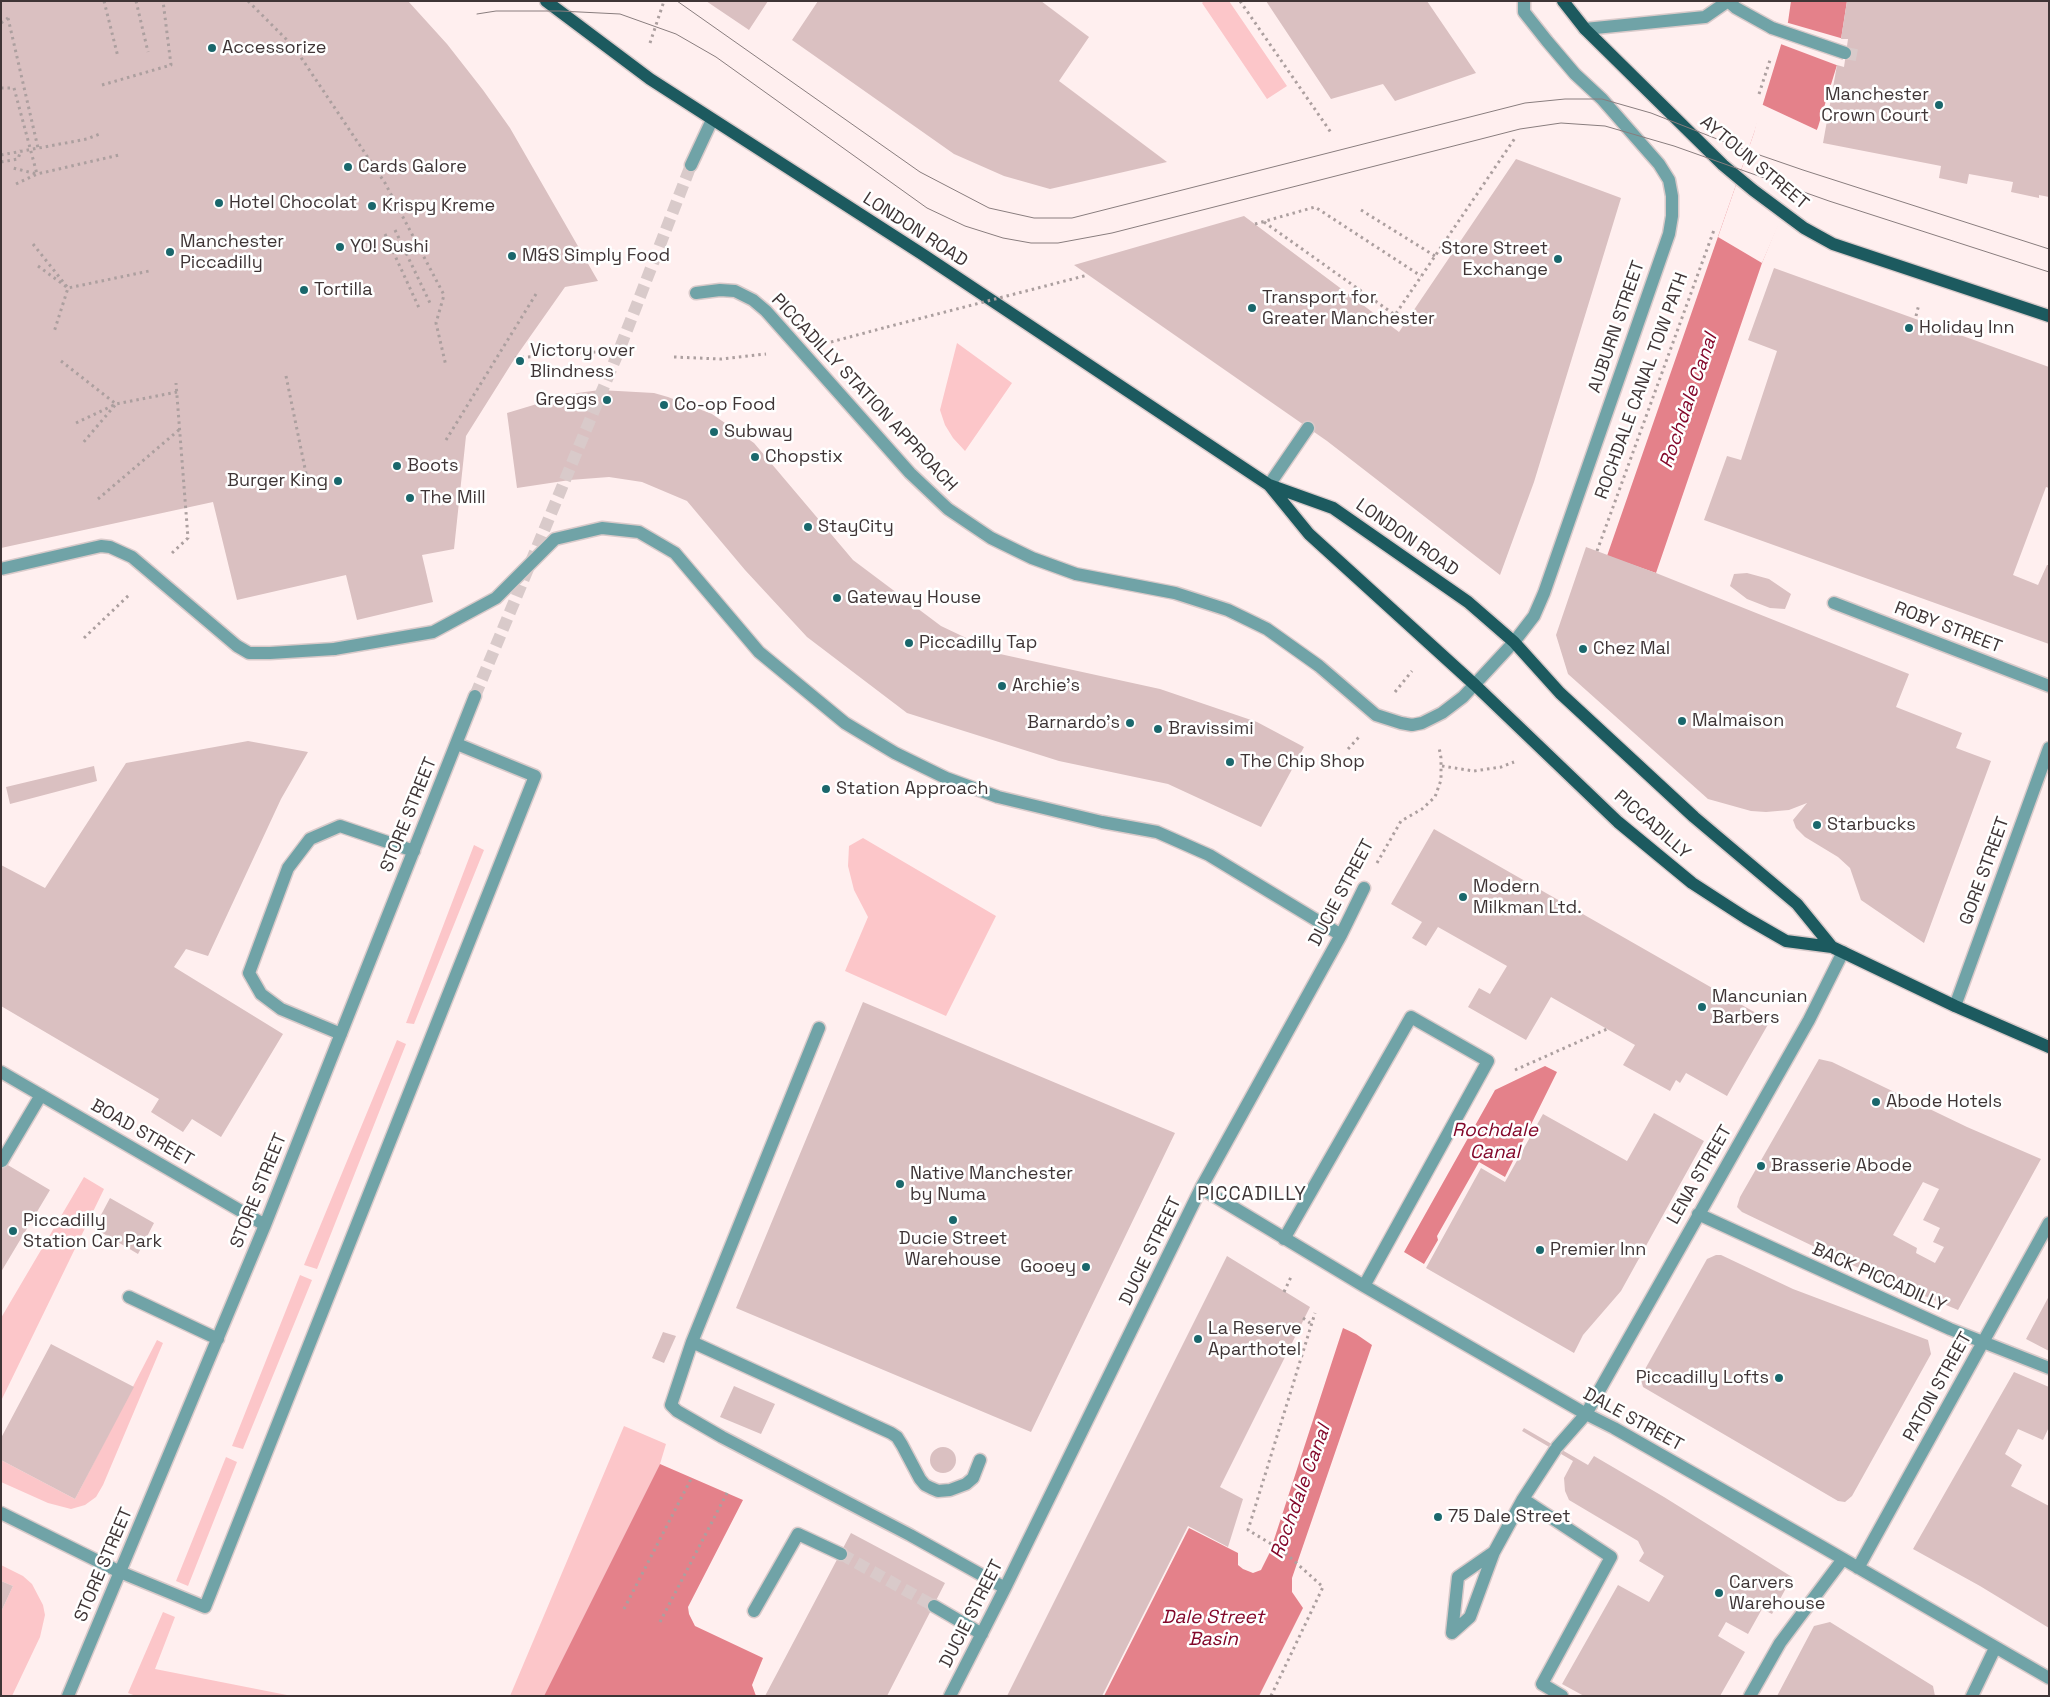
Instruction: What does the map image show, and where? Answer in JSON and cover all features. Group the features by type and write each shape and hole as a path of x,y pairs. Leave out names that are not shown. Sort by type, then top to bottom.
{"main road":[{"name":"LONDON ROAD","path":"546,1 650,79 922,254 1268,485 1333,508 1468,602 1514,642"},
{"name":"AYTOUN STREET","path":"1563,1 1585,29 1723,165 1804,228 1833,244 2049,316"},
{"name":"LONDON ROAD","path":"1268,485 1309,534 1475,685"},
{"name":"PICCADILLY","path":"1514,642 1560,694 1694,816 1797,904 1838,950"},
{"name":"PICCADILLY","path":"1475,685 1618,822 1692,882 1720,902 1786,941 1838,950 1955,1006 2049,1047"}],"street":[{"name":"AUBURN STREET","path":"1475,685 1514,642 1534,616 1544,593 1669,234 1672,216 1672,196 1668,180 1659,164 1547,41 1524,12 1524,1"},
{"path":"1585,29 1705,16 1728,1 1736,8 1772,28 1845,53"},
{"path":"691,165 712,120"},
{"name":"PICCADILLY STATION APPROACH","path":"696,293 720,290 735,291 753,300 766,311 910,473 948,509 992,538 1032,558 1076,574 1175,593 1228,610 1267,629 1319,666 1376,715 1390,720 1412,725 1432,718 1463,697 1475,685"},
{"path":"1268,485 1308,428"},
{"path":"1,569 101,546 122,551 152,573 237,646 249,652 270,653 334,649 433,632 496,598 554,539 602,528 639,532 675,553 759,652 845,723 895,753 946,778 998,797 1102,822 1157,832 1209,855 1341,935"},
{"name":"ROBY STREET","path":"1834,603 2049,686"},
{"name":"STORE STREET","path":"68,1696 265,1225 475,696"},
{"path":"1,1513 120,1572 205,1607 535,776 457,744"},
{"name":"GORE STREET","path":"1955,1006 2049,748"},
{"path":"341,1034 281,1008 262,994 249,973 288,868 310,839 340,826 414,852"},
{"name":"DUCIE STREET","path":"950,1696 1202,1188 1341,935 1364,888"},
{"name":"LENA STREET","path":"1494,1552 1458,1577 1452,1633 1470,1617 1494,1552 1523,1499 1556,1449 1586,1414 1809,1020 1838,950"},
{"path":"1284,1239 1411,1017 1488,1062 1364,1286"},
{"path":"819,1028 692,1342 671,1405 677,1411 722,1438 910,1535 1005,1588"},
{"name":"BOAD STREET","path":"1,1072 265,1225"},
{"path":"2,1161 41,1095"},
{"name":"DALE STREET","path":"1202,1188 1364,1286 2049,1678"},
{"name":"BACK PICCADILLY","path":"1698,1214 1729,1230 1983,1342 2049,1368"},
{"name":"PATON STREET","path":"1858,1568 2049,1223"},
{"path":"129,1297 218,1340"},
{"path":"692,1342 891,1433 897,1437 920,1479 938,1491 950,1490 966,1484 973,1478 980,1460"},
{"path":"1523,1499 1611,1556 1542,1684 1562,1696"},
{"path":"754,1611 798,1534 841,1554"},
{"path":"1750,1696 1780,1643 1843,1559"},
{"path":"934,1606 982,1634"},
{"path":"1972,1696 1995,1648"}],"path":[{"path":"104,1 118,57"},
{"path":"136,1 148,52"},
{"path":"102,85 171,65 163,1"},
{"path":"248,1 294,47 384,184 444,295 436,323 446,366"},
{"path":"651,40 664,1"},
{"path":"1240,1 1332,134"},
{"path":"1,21 8,18 38,148"},
{"path":"1,88 14,88 37,174"},
{"path":"1,155 87,139 102,133"},
{"path":"1264,222 1395,315 1515,138"},
{"path":"1,162 18,159 21,150"},
{"path":"16,184 37,174 119,155"},
{"path":"13,168 37,174"},
{"path":"1255,224 1315,207 1422,276"},
{"path":"1361,210 1435,256"},
{"path":"395,230 431,305"},
{"name":"ROCHDALE CANAL TOW PATH","path":"1597,552 1714,230"},
{"path":"385,234 420,310"},
{"path":"33,244 68,288"},
{"path":"38,266 68,288 149,271"},
{"path":"825,343 1088,275"},
{"path":"54,332 68,288"},
{"path":"446,440 536,294"},
{"path":"515,358 635,348"},
{"path":"674,357 721,359 774,353"},
{"path":"61,362 116,404"},
{"path":"286,376 309,488"},
{"path":"84,638 188,538 176,383"},
{"path":"76,423 116,404 177,392"},
{"path":"82,444 116,404"},
{"path":"98,500 180,429"},
{"path":"1393,695 1412,671"},
{"path":"1348,749 1362,733"},
{"path":"1442,766 1474,771 1502,767 1542,751"},
{"name":"DUCIE STREET","path":"1364,888 1400,821 1422,808 1435,797 1441,780 1442,758"},
{"path":"1473,1088 1607,1029"},
{"path":"1271,1696 1323,1587 1283,1551 1248,1530 1310,1323 1315,1313"},
{"path":"1303,1318 1310,1323"},
{"path":"624,1609 692,1477"},
{"path":"660,1622 727,1493"}],"shaded area":[{"path":"1204,1 1229,1 1287,86 1267,99 1202,3"},
{"path":"957,343 1012,383 965,451 953,438 945,425 940,410"},
{"path":"863,838 996,916 946,1016 845,971 868,917 854,890 848,866 849,846"},
{"path":"474,845 484,850 414,1024 406,1023"},
{"path":"397,1040 406,1044 317,1269 304,1265"},
{"path":"84,1177 104,1189 1,1401 1,1318"},
{"path":"300,1275 312,1280 243,1449 232,1446"},
{"path":"157,1340 163,1343 103,1485 96,1497 85,1505 71,1509 48,1503 1,1482 1,1460 75,1499"},
{"path":"624,1426 666,1444 660,1464 544,1696 510,1696"},
{"path":"226,1457 237,1462 188,1586 176,1581"},
{"path":"1,1565 23,1576 32,1584 43,1605 45,1615 40,1637 12,1696 1,1696 1,1612 13,1586 1,1581"},
{"path":"163,1612 175,1617 155,1669 292,1696 136,1696 128,1693"}],"water":[{"path":"1791,1 1847,1 1837,65 1818,127 1762,263 1656,573 1607,556 1754,133 1788,22"},
{"name":"Rochdale Canal","path":"1545,1066 1557,1072 1505,1177 1479,1162 1437,1236 1438,1240 1424,1264 1404,1252 1495,1090"},
{"name":"Dale Street Basin","path":"1343,1328 1372,1345 1292,1578 1292,1592 1303,1608 1259,1696 1104,1696 1189,1528 1238,1553 1238,1565 1243,1569 1253,1573 1261,1570 1270,1552"},
{"path":"660,1464 743,1500 688,1607 695,1626 763,1658 752,1685 756,1696 544,1696"}],"pier":[{"path":"1785,22 1844,39 1839,66 1778,43"},
{"path":"1761,104 1819,131 1762,263 1718,237 1754,133"}],"building":[{"path":"1,1 408,1 447,44 483,90 510,128 598,281 565,287 515,358 466,436 454,549 422,555 433,602 357,620 346,575 237,600 213,502 1,548"},
{"path":"706,1 768,1 749,30"},
{"path":"818,1 1041,1 1089,37 1059,81 1167,162 1050,189 1004,176 954,154 792,40"},
{"path":"1266,1 1427,1 1476,73 1395,101 1383,84 1331,99"},
{"name":"Manchester Crown Court","path":"1847,1 2049,1 2049,197 2039,195 2039,198 2011,192 2013,182 1969,174 1967,184 1939,178 1941,166 1823,143 1837,65 1844,67 1848,39 1841,39"},
{"path":"1516,159 1621,198 1534,482 1500,575 1327,441 1074,265 1244,216 1399,332"},
{"path":"1774,268 2049,367 2049,488 2046,487 2013,575 2038,585 2047,565 2049,565 2049,644 1704,520 1727,456 1741,460 1777,351 1748,340"},
{"name":"Gateway House","path":"600,390 654,393 668,397 712,414 754,443 853,560 941,626 1000,654 1160,689 1257,722 1304,747 1261,827 1168,784 1059,761 907,713 807,637 745,570 687,501 642,482 609,477 570,480 517,488 507,413 570,394"},
{"path":"1586,547 1909,674 1896,707 1962,733 1956,748 1991,761 1924,943 1861,900 1850,868 1838,857 1805,837 1796,828 1793,820 1807,803 1789,810 1766,812 1751,811 1708,799 1568,674 1556,635"},
{"path":"1747,573 1769,579 1791,594 1785,609 1770,608 1747,599 1730,586 1734,574"},
{"path":"248,741 308,752 281,799 208,956 186,949 174,967 283,1034 221,1137 192,1119 183,1132 151,1112 159,1099 1,1006 1,865 45,888 126,763"},
{"path":"94,766 97,781 10,804 6,787"},
{"path":"1434,829 1770,1021 1727,1096 1686,1073 1680,1083 1676,1080 1670,1091 1623,1065 1635,1045 1551,997 1526,1040 1468,1007 1479,988 1490,994 1507,966 1438,927 1426,946 1412,938 1422,922 1391,904"},
{"name":"Ducie Street Warehouse","path":"863,1002 1175,1133 1031,1432 736,1308"},
{"path":"1819,1059 1832,1062 1967,1127 2041,1159 1958,1310 1867,1272 1742,1212 1737,1207 1740,1197","holes":["1923,1182 1939,1189 1923,1220 1940,1228 1933,1242 1944,1247 1935,1263 1916,1253 1917,1248 1893,1235"]},
{"name":"Premier Inn","path":"1654,1113 1704,1141 1621,1291 1583,1335 1574,1353 1426,1268 1481,1168 1505,1182 1543,1114 1627,1161"},
{"name":"Piccadilly Station Car Park","path":"1,1161 50,1190 1,1272"},
{"path":"110,1198 154,1223 138,1254 94,1228"},
{"name":"Piccadilly Lofts","path":"1721,1255 1793,1289 1928,1340 1931,1354 1852,1496 1845,1502 1838,1501 1643,1387 1641,1380 1644,1371 1707,1259"},
{"path":"1227,1256 1310,1307 1220,1487 1243,1499 1228,1547 1188,1526 1102,1696 1007,1696"},
{"path":"2049,1296 2049,1351 2026,1339"},
{"path":"663,1332 676,1336 664,1363 652,1358"},
{"path":"51,1344 134,1387 75,1499 1,1460 1,1438"},
{"path":"2014,1372 2049,1387 2049,1427 2043,1440 2018,1429 2005,1454 2022,1465 2011,1486 2049,1506 2049,1628 1980,1586 1913,1549"},
{"path":"734,1386 775,1404 761,1434 720,1417"},
{"name":"Carvers Warehouse","path":"1524,1428 1588,1465 1594,1456 1664,1497 1792,1577 1772,1614 1762,1609 1748,1634 1726,1622 1718,1636 1745,1652 1720,1696 1584,1696 1562,1684 1618,1585 1649,1602 1664,1576 1639,1561 1644,1553 1638,1541 1569,1500 1565,1491 1564,1478 1573,1461 1522,1431"},
{"path":"943,1447 952,1451 956,1460 952,1469 943,1473 934,1469 930,1460 934,1451"},
{"path":"851,1533 945,1583 887,1696 765,1696"},
{"path":"1,1581 13,1586 1,1612"},
{"path":"1830,1622 1933,1686 1935,1696 1777,1696 1814,1626"}],"tunnel":[{"path":"1845,53 1861,56"},
{"path":"475,696 620,348 691,165"},
{"path":"841,1554 934,1606"}],"tram line":[{"path":"677,1 920,172 989,208 1034,218 1072,218 1525,103 1565,99 1602,99 1651,113 1745,150 1803,170 2049,249"},
{"path":"477,14 496,11 560,11 620,14 676,34 716,57 927,208 965,226 1003,238 1031,243 1058,243 1112,233 1520,129 1561,123 1605,126 1674,146 1829,201 2049,272"}],"place":[{"name":"Accessorize","path":"212,48"},
{"name":"Manchester Crown Court","path":"1939,105"},
{"name":"Cards Galore","path":"348,167"},
{"name":"Hotel Chocolat","path":"219,203"},
{"name":"Krispy Kreme","path":"372,206"},
{"name":"YO! Sushi","path":"340,247"},
{"name":"Manchester Piccadilly","path":"170,252"},
{"name":"M&S Simply Food","path":"512,256"},
{"name":"Store Street Exchange","path":"1558,259"},
{"name":"Tortilla","path":"304,290"},
{"name":"Transport for Greater Manchester","path":"1252,308"},
{"name":"Holiday Inn","path":"1909,328"},
{"name":"Victory over Blindness","path":"520,361"},
{"name":"Greggs","path":"607,400"},
{"name":"Co-op Food","path":"664,405"},
{"name":"Subway","path":"714,432"},
{"name":"Chopstix","path":"755,457"},
{"name":"Boots","path":"397,466"},
{"name":"Burger King","path":"338,481"},
{"name":"The Mill","path":"410,498"},
{"name":"StayCity","path":"808,527"},
{"name":"Gateway House","path":"837,598"},
{"name":"Piccadilly Tap","path":"909,643"},
{"name":"Chez Mal","path":"1583,649"},
{"name":"Archie's","path":"1002,686"},
{"name":"Malmaison","path":"1682,721"},
{"name":"Barnardo's","path":"1130,723"},
{"name":"Bravissimi","path":"1158,729"},
{"name":"The Chip Shop","path":"1230,762"},
{"name":"Station Approach","path":"826,789"},
{"name":"Starbucks","path":"1817,825"},
{"name":"Modern Milkman Ltd.","path":"1463,897"},
{"name":"Mancunian Barbers","path":"1702,1007"},
{"name":"Abode Hotels","path":"1876,1102"},
{"name":"Brasserie Abode","path":"1761,1166"},
{"name":"Native Manchester by Numa","path":"900,1184"},
{"name":"Ducie Street Warehouse","path":"953,1220"},
{"name":"Piccadilly Station Car Park","path":"13,1231"},
{"name":"Premier Inn","path":"1540,1250"},
{"name":"Gooey","path":"1086,1267"},
{"name":"La Reserve Aparthotel","path":"1198,1339"},
{"name":"Piccadilly Lofts","path":"1779,1378"},
{"name":"75 Dale Street","path":"1438,1517"},
{"name":"Carvers Warehouse","path":"1719,1593"}],"district":[{"name":"PICCADILLY","path":"1252,1195"}]}
